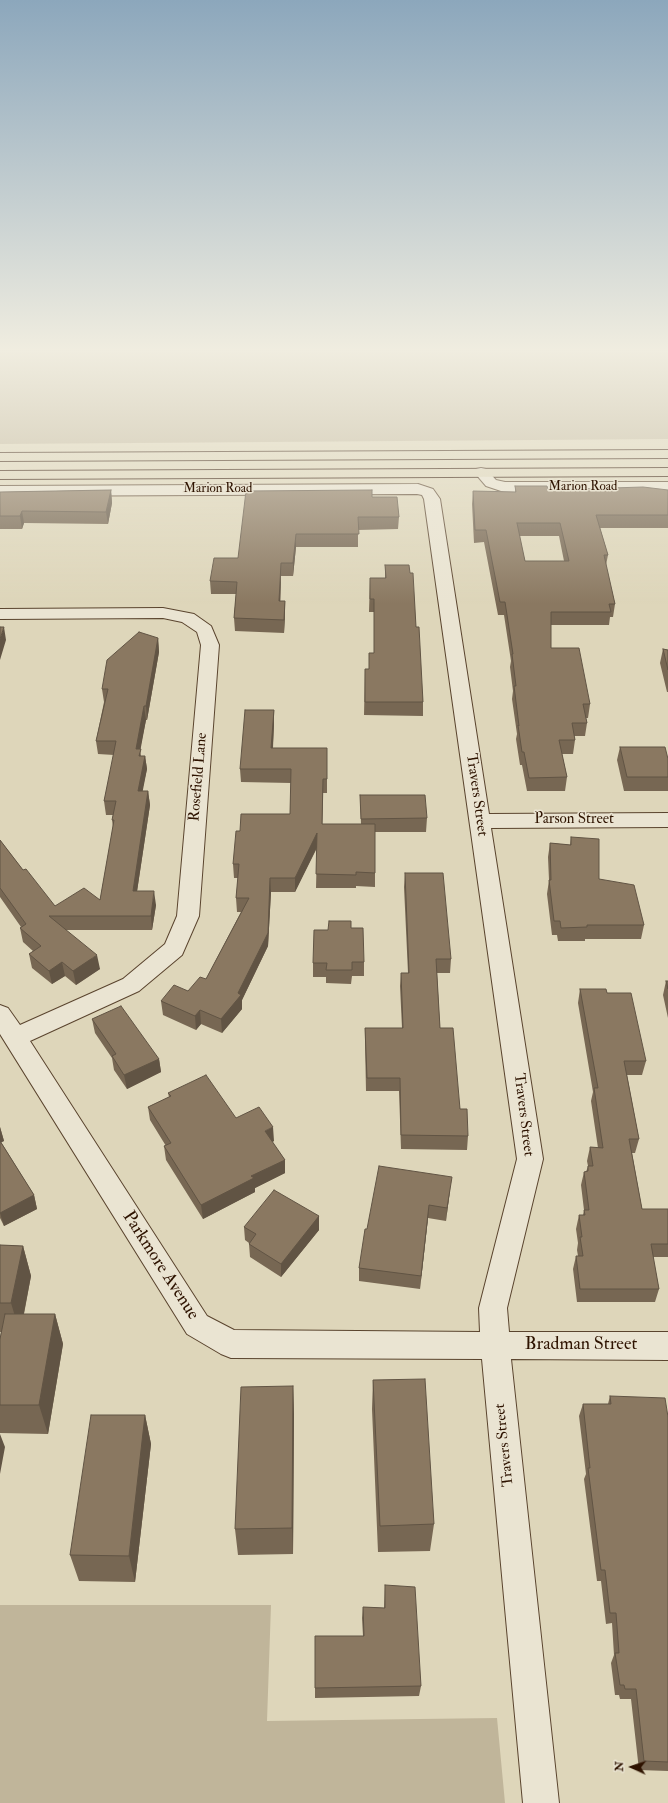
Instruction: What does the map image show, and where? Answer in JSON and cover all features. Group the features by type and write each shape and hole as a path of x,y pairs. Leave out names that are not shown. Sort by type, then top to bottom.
{"main road":[{"path":"0,457 668,454"},
{"path":"297,455 324,461 353,464 357,466 359,473 358,478 355,481 333,489"},
{"path":"481,472 484,464 501,455"},
{"path":"51,456 43,460 43,465 81,475"},
{"name":"Marion Road","path":"0,475 668,472"}],"street":[{"name":"Marion Road","path":"481,472 491,483 504,487 668,487"},
{"name":"Marion Road","path":"0,491 418,489 428,492 432,498"},
{"name":"Travers Street","path":"432,498 530,1159 493,1308 495,1345 541,1803"},
{"name":"Rosefield Lane","path":"0,614 163,613 188,618 205,630 210,644 188,916 174,949 131,984 15,1038"},
{"name":"Parson Street","path":"480,821 668,820"},
{"name":"Parkmore Avenue","path":"0,1014 197,1325 231,1344 495,1345"},
{"name":"Bradman Street","path":"495,1345 668,1346"}],"shaded area":[{"path":"0,436 668,436 668,439 0,444"},
{"path":"0,1605 271,1605 267,1721 497,1718 505,1803 0,1803"}],"building":[{"path":"515,486 547,486 548,490 643,487 668,490 668,515 596,515 608,555 604,555 615,604 609,604 611,612 551,612 551,648 579,648 590,704 583,704 587,723 572,723 575,740 559,740 567,777 529,778 524,752 522,752 518,725 519,726 514,686 516,686 513,654 505,602 500,602 486,530 475,530 473,491 516,492","holes":["517,523 560,523 569,561 525,561"]},
{"path":"111,490 106,512 22,511 20,516 0,516 0,492"},
{"path":"372,490 372,497 397,497 399,517 358,517 359,534 296,534 293,563 281,563 279,601 285,601 284,620 234,618 237,582 210,581 214,558 238,558 246,491"},
{"path":"385,565 409,565 410,573 413,573 416,627 419,627 423,702 365,702 365,669 369,669 369,653 374,653 374,599 370,599 370,578 386,578"},
{"path":"0,627 4,627 0,639"},
{"path":"139,632 158,638 146,706 144,706 136,749 141,749 139,756 145,756 138,791 148,791 133,891 154,891 151,916 49,916 97,955 73,971 62,962 49,971 29,954 41,946 20,928 26,924 0,888 0,840 23,870 26,869 55,906 84,888 100,900 116,801 104,801 116,741 96,741 108,689 102,689 107,660"},
{"path":"663,649 668,650 668,670"},
{"path":"245,710 274,710 271,748 327,748 327,779 323,779 322,824 375,824 375,873 356,872 356,875 316,874 317,833 295,878 270,878 268,933 238,993 241,995 221,1019 200,1010 195,1016 161,1001 174,985 188,991 200,977 206,979 249,898 236,898 239,864 233,864 236,831 240,831 241,814 290,814 291,769 240,769"},
{"path":"620,747 665,747 668,759 668,777 627,777"},
{"path":"360,795 425,795 427,818 361,819"},
{"path":"571,837 599,839 599,879 634,885 644,925 587,925 587,927 561,928 560,921 554,921 549,880 551,880 550,843 571,845"},
{"path":"405,873 443,873 451,959 436,959 440,1028 453,1028 460,1109 467,1109 468,1136 401,1135 400,1078 367,1078 365,1028 403,1028 401,973 409,973"},
{"path":"329,921 351,921 351,928 363,928 364,962 352,962 352,970 326,970 327,963 313,963 314,930 328,930"},
{"path":"580,989 606,989 607,993 631,993 646,1061 624,1061 639,1139 629,1139 642,1209 668,1209 668,1244 651,1244 659,1289 580,1289 576,1256 583,1256 579,1215 585,1215 584,1210 589,1210 584,1172 588,1171 588,1166 593,1166 590,1147 603,1148 594,1088 598,1088"},
{"path":"121,1006 159,1059 124,1075 112,1056 116,1054 92,1019"},
{"path":"206,1075 236,1118 259,1107 273,1127 265,1131 285,1160 251,1176 254,1178 201,1205 164,1146 171,1143 148,1107 171,1096 168,1093"},
{"path":"0,1141 34,1195 0,1213"},
{"path":"379,1166 452,1177 447,1208 429,1205 421,1276 359,1268 365,1229 367,1229"},
{"path":"274,1190 319,1216 281,1264 249,1244 256,1234 244,1227"},
{"path":"0,1245 23,1246 11,1303 0,1303"},
{"path":"5,1314 55,1314 39,1405 0,1405 0,1339"},
{"path":"425,1379 434,1524 380,1526 373,1380"},
{"path":"293,1386 292,1528 235,1529 241,1387"},
{"path":"610,1396 665,1398 668,1417 668,1762 644,1761 636,1689 625,1689 624,1685 620,1685 615,1653 619,1653 616,1613 610,1613 605,1570 601,1570 588,1468 590,1468 583,1404 611,1404"},
{"path":"91,1415 145,1415 129,1556 70,1555"},
{"path":"385,1585 415,1587 421,1686 315,1688 315,1636 364,1636 363,1607 385,1608"}]}
